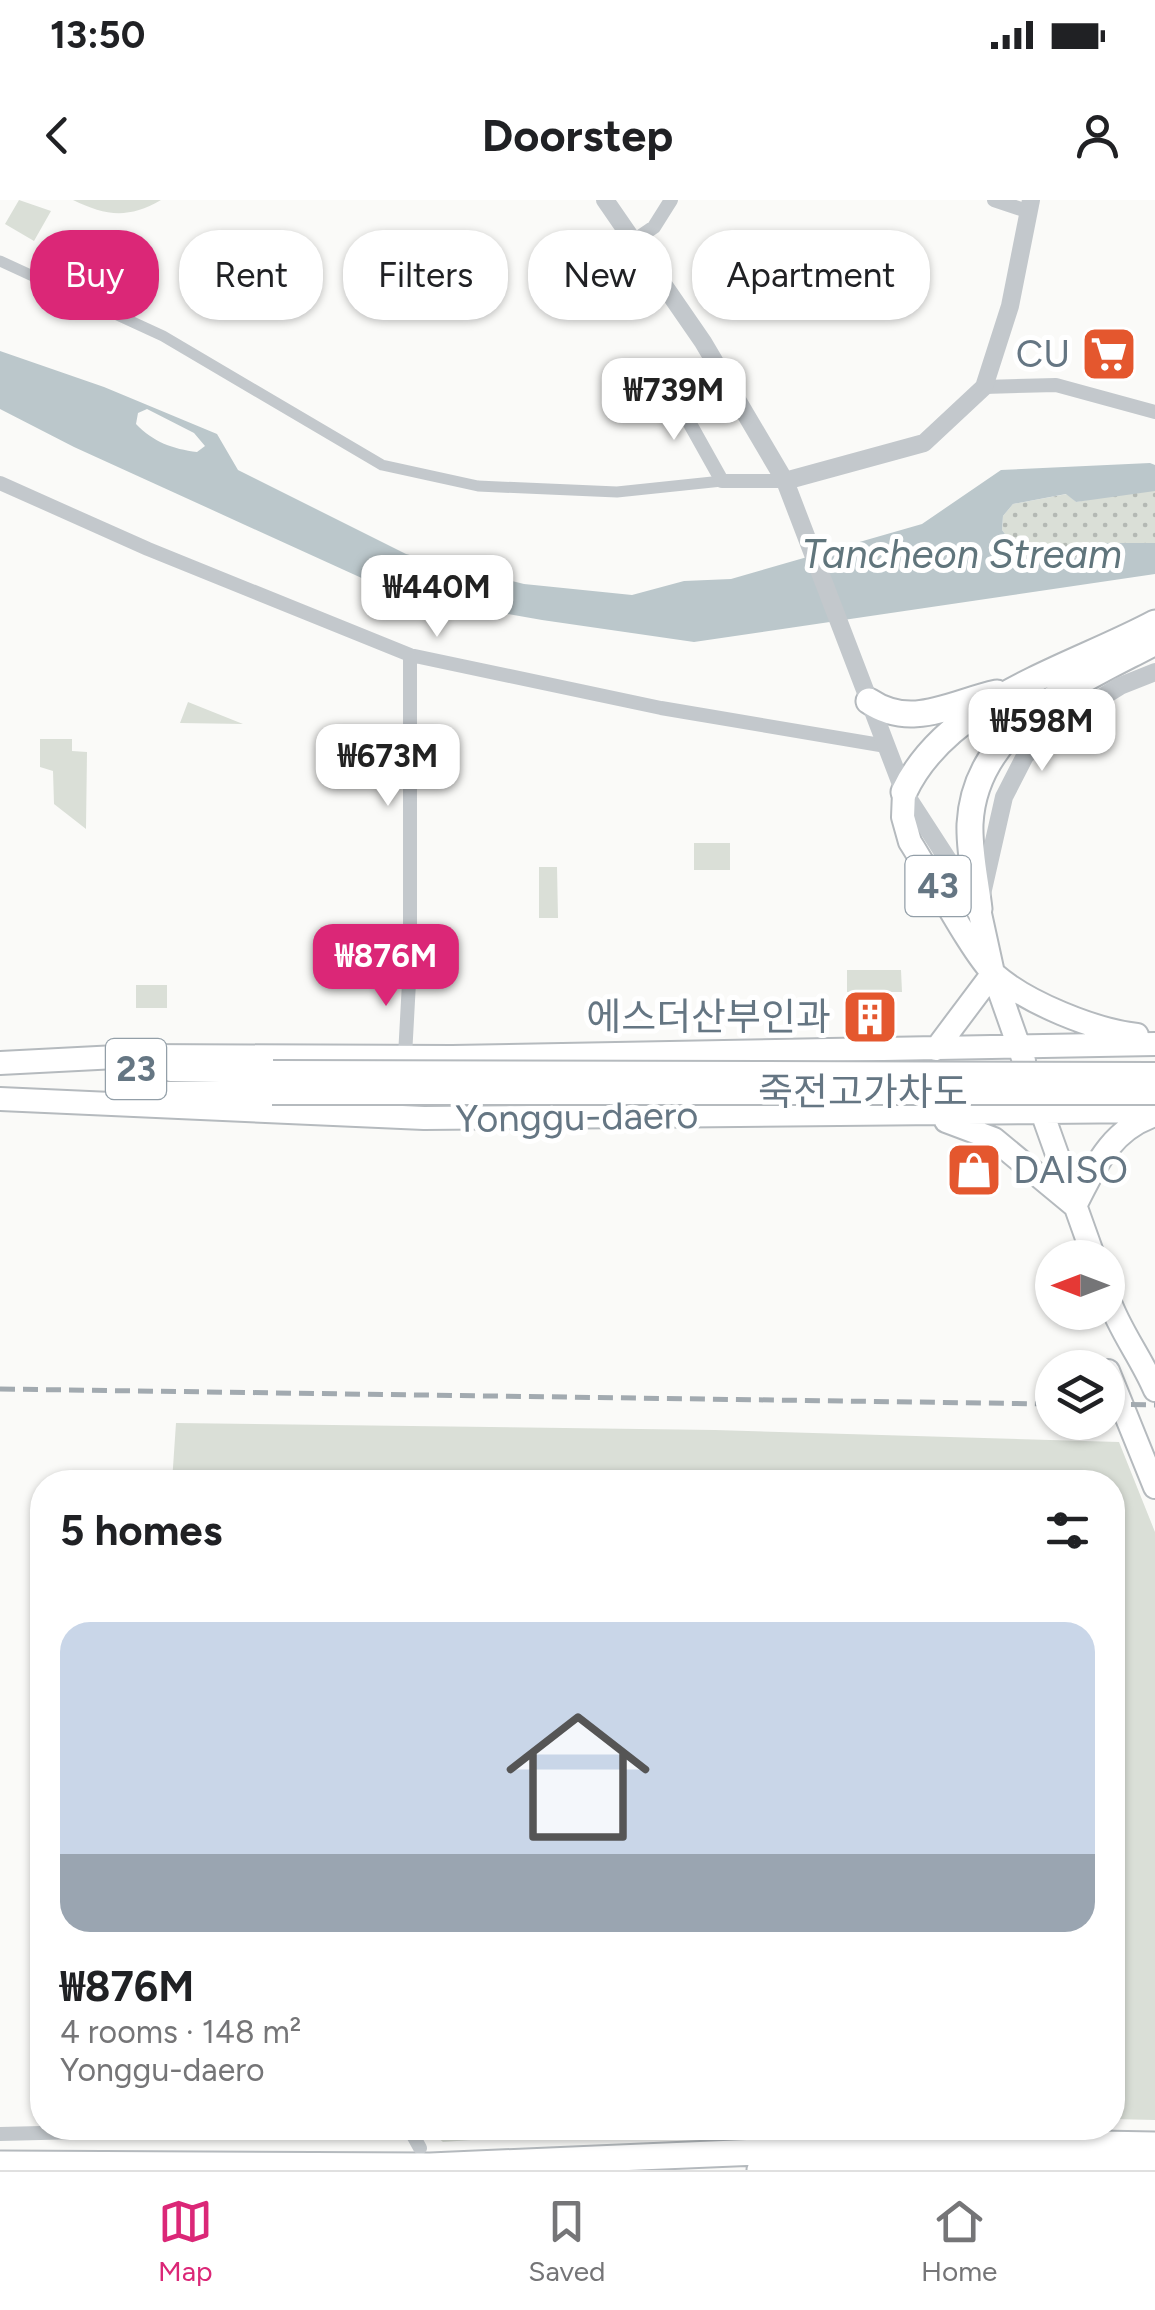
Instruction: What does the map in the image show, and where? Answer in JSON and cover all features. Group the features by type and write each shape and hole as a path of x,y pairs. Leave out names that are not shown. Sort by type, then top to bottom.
{"highway":[{"name":"43","path":"980,909 970,825 981,781 999,746 1026,716 1155,623"},
{"name":"43","path":"904,792 916,767 932,751 1006,691 1093,666 1155,642"},
{"path":"868,698 887,713 909,718 1006,691"},
{"path":"0,2164 430,2166 989,2142 1155,2145"},
{"path":"760,2170 987,2162 1155,2167"}],"main road":[{"name":"43","path":"904,792 903,818 910,842 993,973"},
{"name":"43","path":"980,909 993,973 1019,1048"},
{"path":"936,1049 993,973 1077,1019 1109,1032 1155,1041"},
{"name":"Yonggu-daero","path":"0,1064 136,1056 1019,1048 1131,1046 1155,1041"},
{"path":"1076,1206 1110,1144 1152,1108 1123,1094 1119,1066 1131,1046"},
{"path":"1019,1048 1088,1240"},
{"name":"Yonggu-daero","path":"0,1064 272,1083"},
{"name":"죽전고가차도","path":"272,1083 1155,1074"},
{"name":"Yonggu-daero","path":"0,1098 272,1083"},
{"name":"죽전고가차도","path":"272,1083 1152,1108"},
{"name":"Yonggu-daero","path":"0,1098 424,1118 1152,1108"},
{"path":"918,1114 994,1139 1076,1206"},
{"path":"1122,1330 1141,1355 1155,1390"},
{"path":"1125,1413 1155,1487"}],"street":[{"path":"605,200 628,230"},
{"path":"646,230 667,212 670,200"},
{"path":"0,261 164,336 382,465 478,486 617,492 785,480 924,443 984,387 1010,306 1029,205 994,200"},
{"path":"672,296 785,480 904,792 980,909"},
{"path":"984,387 1056,384 1155,412"},
{"path":"656,385 688,422 722,482"},
{"path":"0,483 148,549 410,655 660,708 886,746"},
{"path":"405,1056 410,964 410,655"},
{"path":"980,909 1004,797 1025,756 1060,723 1120,686 1155,672"},
{"path":"0,2134 30,2133"},
{"path":"416,2140 420,2148"}],"shaded area":[{"path":"19,200 51,211 40,230 30,230 30,239 5,224"},
{"path":"73,200 161,200 138,210 117,213"},
{"path":"1139,490 1155,491 1155,543 1103,543 1078,556 1050,558 1023,549 1002,530 1003,516 1013,504 1067,494 1076,502"},
{"path":"188,702 243,724 180,723"},
{"path":"40,739 72,739 72,751 87,752 86,829 54,804 53,771 40,767"},
{"path":"694,843 730,843 730,870 694,870"},
{"path":"539,867 557,867 558,918 539,918"},
{"path":"847,970 901,970 902,992 847,992"},
{"path":"136,985 167,985 167,1008 136,1008"},
{"path":"176,1423 715,1430 1119,1442 1155,1532 1155,2120 1125,2119 1125,1470 173,1470"}],"water":[{"name":"Tancheon Stream","path":"0,351 104,387 217,434 238,470 406,554 524,584 632,595 684,581 731,579 922,524 1001,470 1150,463 1155,465 1155,491 1076,502 1066,494 1013,504 1003,516 1002,530 1023,549 1050,558 1078,557 1103,543 1155,543 1155,574 694,642 399,595 74,447 0,409","holes":["147,409 194,433 205,446 197,452 172,447 149,436 136,424 138,413"]}],"railway":[{"path":"0,1389 1035,1404"},
{"path":"1125,1404 1155,1405"}],"place":[{"name":"CU","path":"1109,354"},
{"name":"에스더산부인과","path":"870,1017"},
{"name":"DAISO","path":"974,1170"}]}
